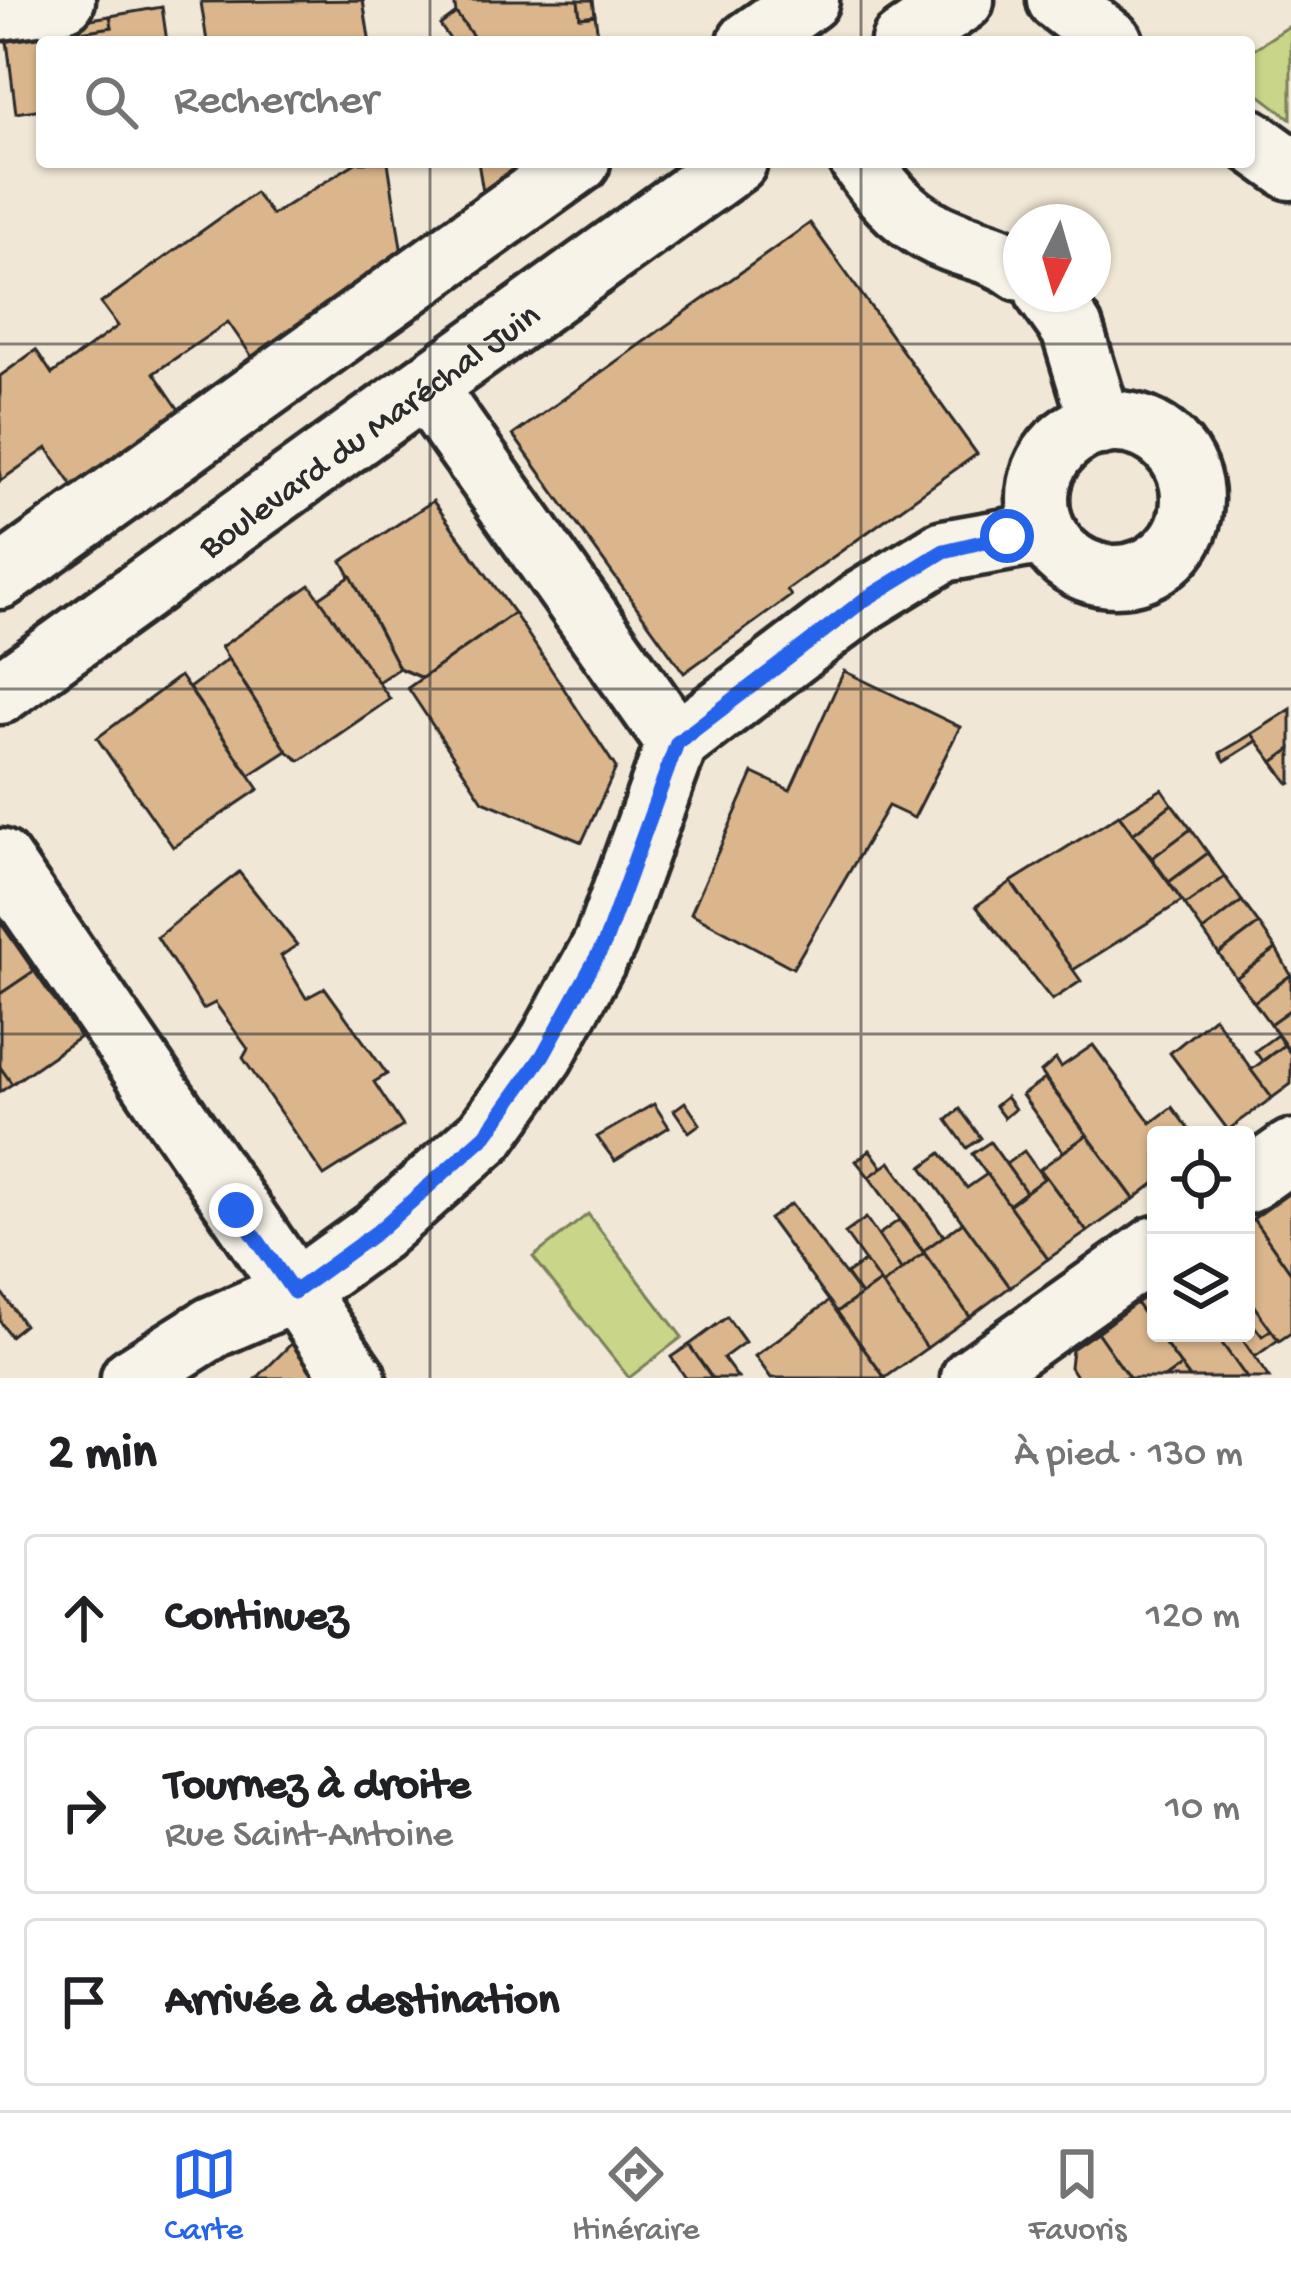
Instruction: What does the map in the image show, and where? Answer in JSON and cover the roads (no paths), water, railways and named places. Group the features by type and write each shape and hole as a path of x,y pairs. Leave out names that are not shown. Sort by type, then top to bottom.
{"street":[{"path":"0,9 64,0"},
{"path":"757,36 808,0"},
{"path":"911,36 962,0"},
{"path":"1058,0 1104,36"},
{"path":"1255,143 1291,169"},
{"path":"0,578 571,168"},
{"name":"Boulevard du Maréchal Juin","path":"0,693 728,168"},
{"path":"865,168 892,205 916,223 951,241 1003,257"},
{"path":"1060,312 1072,329 1101,424"},
{"path":"425,387 677,743"},
{"path":"1101,424 1138,425 1161,436 1178,454 1192,489 1188,527 1155,566 1106,576 1060,554 1038,509 1048,459 1065,440 1101,424"},
{"path":"133,1378 214,1327 294,1292 377,1232 486,1135 543,1055 605,942 677,743 864,600 944,551 1046,533"},
{"path":"0,860 355,1378"},
{"path":"1255,1176 1291,1150"},
{"path":"1007,1368 1147,1254"}]}
